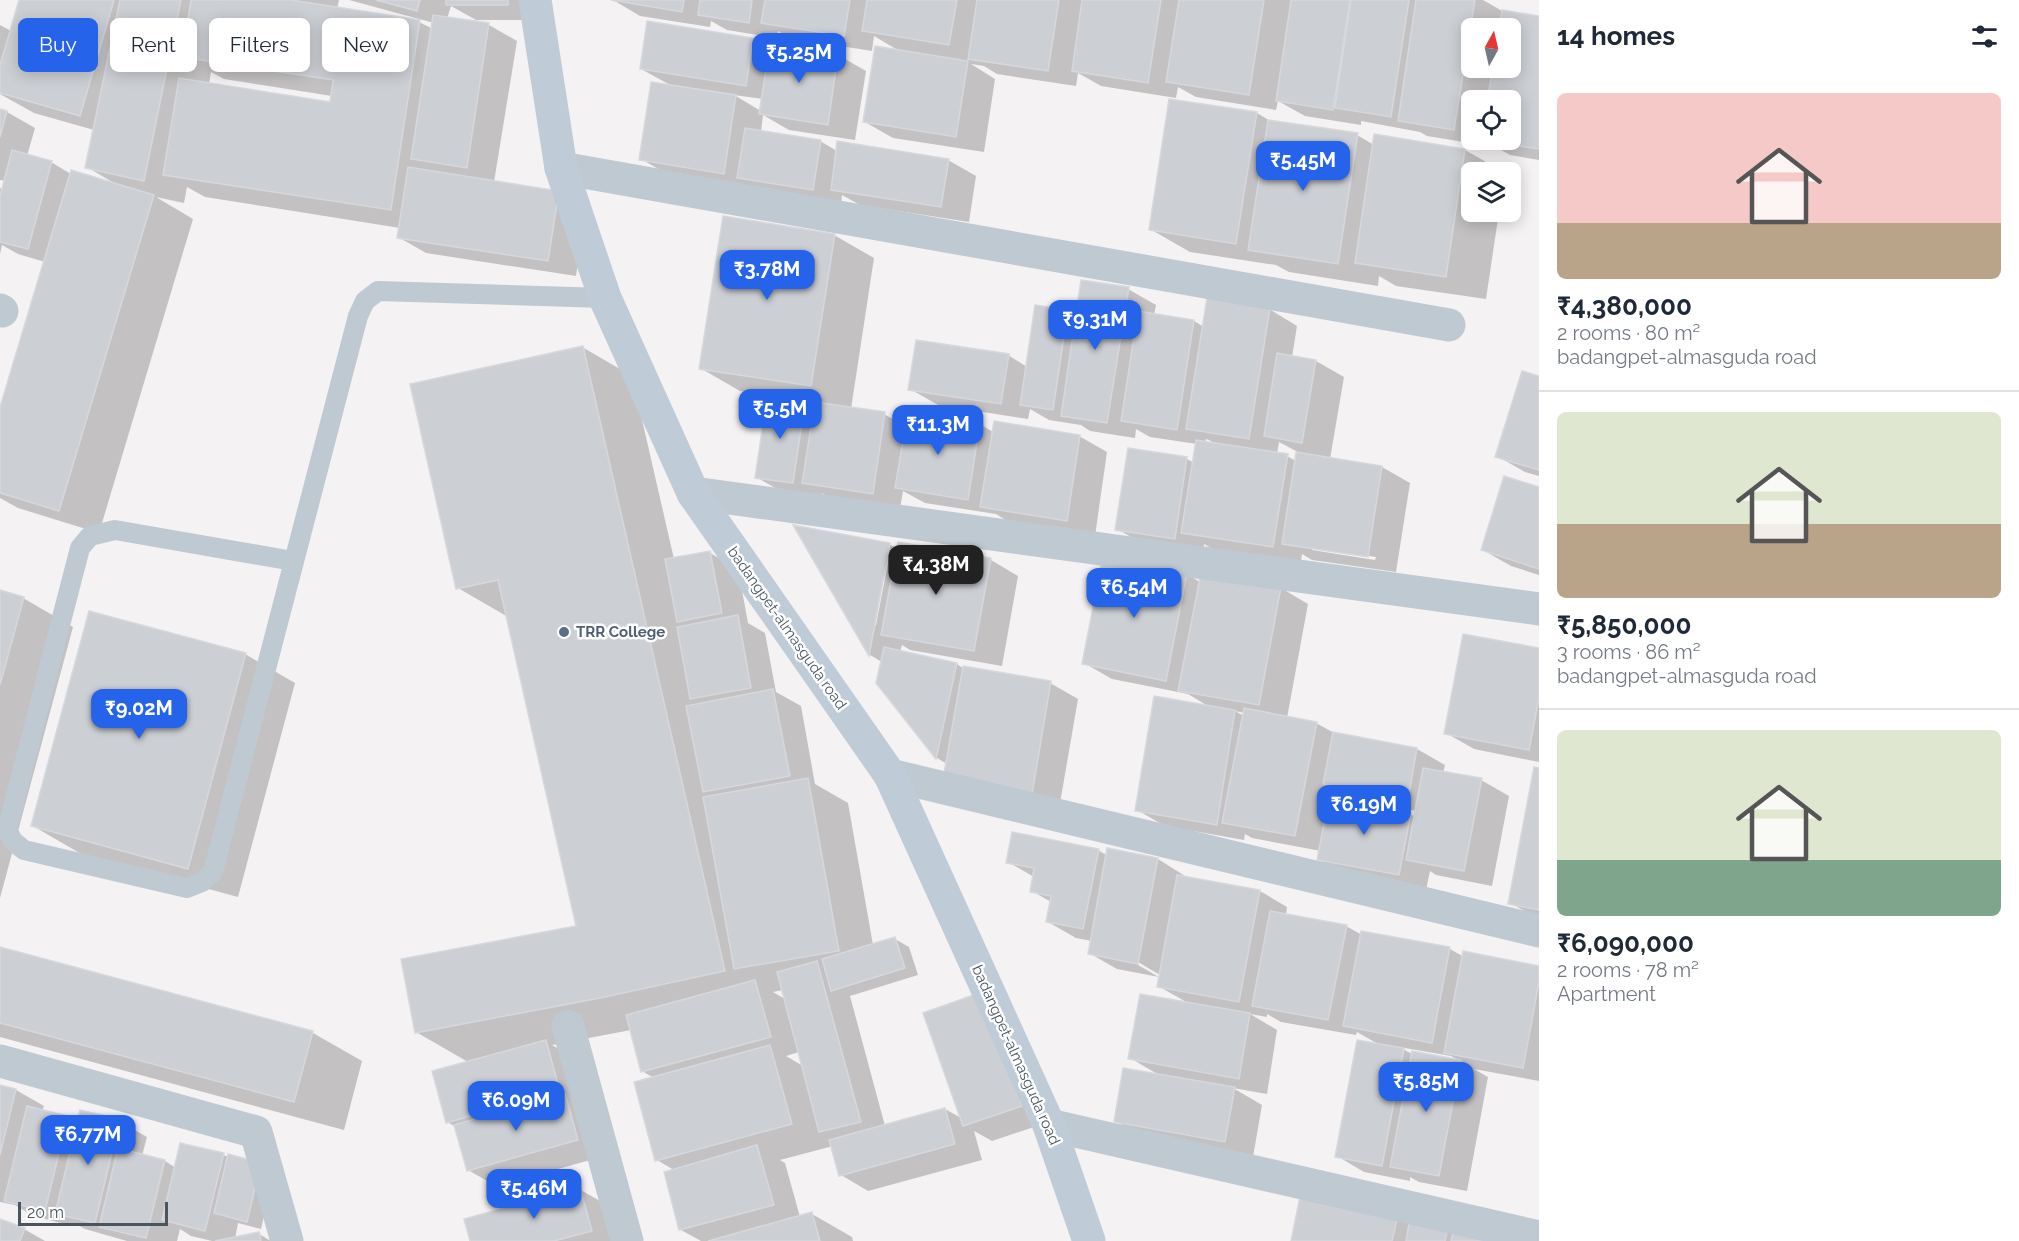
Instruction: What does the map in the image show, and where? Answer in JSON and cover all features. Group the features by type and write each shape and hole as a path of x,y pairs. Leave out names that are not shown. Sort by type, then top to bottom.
{"street":[{"name":"badangpet-almasguda road","path":"534,0 561,168 604,298 693,493 890,775 1049,1125 1089,1241"},
{"path":"561,168 1449,325"},
{"path":"693,493 1539,609"},
{"path":"890,775 1539,931"},
{"path":"568,1026 627,1241"},
{"path":"0,1061 256,1132 288,1241"},
{"path":"1049,1125 1539,1237"}],"lane":[{"path":"293,561 115,530 90,536 81,548 7,830 13,841 24,850 188,888 202,882 213,872 358,316 365,301 378,291 604,298"}],"building":[{"path":"19,0 114,0 98,55 98,18 18,18 18,72 93,72 80,116 0,93 0,65"},
{"path":"120,0 181,0 177,18 116,18"},
{"path":"191,0 291,0 407,18 322,18 322,72 409,72 409,18 420,20 391,210 163,175 179,78 330,102 333,80 280,72 310,72 310,18 209,18 209,61 197,59 197,18 188,18"},
{"path":"376,0 420,0 417,11"},
{"path":"446,0 508,0 508,5 446,5"},
{"path":"611,0 684,0 682,12"},
{"path":"700,0 752,0 749,23 698,15"},
{"path":"765,0 850,0 844,36 761,23"},
{"path":"867,0 957,0 949,45 862,31"},
{"path":"977,0 1059,0 1048,71 968,59"},
{"path":"1082,0 1161,0 1148,83 1072,71"},
{"path":"1179,0 1264,0 1249,95 1166,82"},
{"path":"1291,0 1350,0 1333,110 1276,101"},
{"path":"1351,0 1409,0 1391,117 1335,108"},
{"path":"1416,0 1475,0 1472,18 1461,18 1462,78 1454,130 1398,121"},
{"path":"1502,10 1539,16 1539,149 1521,146 1521,90 1489,90 1491,78 1521,78 1521,18 1501,18"},
{"path":"433,15 489,23 467,168 411,159"},
{"path":"647,21 753,38 746,86 640,69"},
{"path":"770,43 838,54 828,125 759,114"},
{"path":"875,46 968,61 956,137 863,122"},
{"path":"110,48 110,72 166,72 144,181 85,168"},
{"path":"651,82 736,95 724,174 639,160"},
{"path":"1169,99 1257,112 1236,244 1149,230"},
{"path":"0,109 7,111 0,137"},
{"path":"1268,120 1358,133 1338,264 1248,250"},
{"path":"745,128 821,140 813,190 737,178"},
{"path":"1374,134 1465,150 1463,162 1461,162 1461,176 1446,277 1355,263"},
{"path":"837,141 949,159 941,207 831,190"},
{"path":"12,150 52,161 28,249 0,242 0,196"},
{"path":"408,167 559,191 548,261 397,238"},
{"path":"71,170 154,195 59,511 0,493 0,407"},
{"path":"723,216 835,234 811,386 699,369"},
{"path":"1081,280 1129,287 1107,423 1061,416"},
{"path":"1207,298 1270,308 1249,439 1186,429"},
{"path":"1035,305 1068,310 1053,410 1020,405"},
{"path":"1138,311 1194,320 1177,430 1121,421"},
{"path":"916,340 1009,354 1001,404 908,390"},
{"path":"583,346 725,971 600,998 415,1033 401,959 576,926 498,580 456,589 410,384"},
{"path":"1277,353 1316,360 1302,443 1264,436"},
{"path":"1522,371 1539,376 1539,470 1495,457"},
{"path":"767,397 805,403 793,483 755,478"},
{"path":"815,402 885,412 873,494 802,483"},
{"path":"908,411 980,423 968,500 895,488"},
{"path":"994,421 1080,435 1067,521 980,507"},
{"path":"1196,440 1288,454 1273,547 1181,533"},
{"path":"1128,448 1187,457 1175,539 1115,530"},
{"path":"1296,452 1382,466 1368,557 1282,544"},
{"path":"1504,476 1539,487 1539,569 1481,550"},
{"path":"793,525 890,543 869,656"},
{"path":"898,542 991,558 974,651 881,635"},
{"path":"710,551 722,613 677,622 665,559"},
{"path":"1103,556 1187,573 1166,681 1082,664"},
{"path":"1201,572 1281,587 1259,705 1178,691"},
{"path":"0,590 24,597 0,685"},
{"path":"89,611 246,653 188,869 31,826"},
{"path":"738,615 751,688 690,699 677,627"},
{"path":"1463,634 1539,648 1539,698 1529,750 1444,734"},
{"path":"884,647 957,663 936,759 876,683"},
{"path":"963,666 1051,681 1032,794 943,779"},
{"path":"773,689 790,776 703,792 686,706"},
{"path":"1154,696 1235,710 1217,825 1135,811"},
{"path":"1244,708 1317,722 1295,836 1222,823"},
{"path":"1333,732 1417,748 1408,800 1323,784"},
{"path":"1534,767 1539,768 1539,910 1508,904"},
{"path":"1423,768 1482,778 1464,871 1406,860"},
{"path":"808,778 839,951 734,969 703,797"},
{"path":"1329,797 1411,813 1399,875 1317,860"},
{"path":"1012,832 1099,849 1083,929 1046,922 1051,896 1030,892 1034,868 1006,863"},
{"path":"1107,848 1158,858 1138,964 1088,954"},
{"path":"1177,875 1260,890 1239,1002 1157,987"},
{"path":"1270,911 1347,925 1328,1020 1252,1006"},
{"path":"1361,931 1450,947 1432,1043 1343,1026"},
{"path":"895,937 905,968 831,991 822,959"},
{"path":"0,947 313,1031 294,1102 0,1023"},
{"path":"1463,951 1539,966 1539,982 1523,1068 1444,1053"},
{"path":"817,961 861,1122 819,1132 777,972"},
{"path":"755,980 771,1037 641,1072 626,1015"},
{"path":"982,992 1022,1106 963,1126 923,1013"},
{"path":"1140,994 1250,1013 1239,1079 1128,1059"},
{"path":"546,1040 560,1091 446,1123 432,1071"},
{"path":"1357,1040 1404,1048 1382,1166 1335,1157"},
{"path":"770,1045 792,1124 655,1161 634,1082"},
{"path":"1412,1051 1461,1060 1439,1176 1390,1167"},
{"path":"1123,1068 1235,1087 1225,1142 1114,1122"},
{"path":"0,1085 16,1089 0,1155"},
{"path":"565,1093 578,1140 467,1171 454,1125"},
{"path":"27,1106 68,1116 45,1211 4,1201"},
{"path":"945,1108 955,1144 839,1176 829,1140"},
{"path":"80,1110 120,1119 95,1223 55,1214"},
{"path":"180,1143 224,1153 205,1231 162,1220"},
{"path":"757,1145 774,1205 679,1230 664,1172"},
{"path":"118,1148 165,1160 146,1238 99,1227"},
{"path":"228,1154 261,1163 247,1222 214,1213"},
{"path":"580,1187 592,1231 554,1241 470,1241 464,1219"},
{"path":"1301,1192 1399,1211 1392,1241 1291,1241"},
{"path":"812,1212 820,1241 708,1241"},
{"path":"1410,1218 1448,1227 1445,1241 1406,1241"},
{"path":"0,1219 25,1228 20,1241 0,1241"},
{"path":"1454,1228 1487,1241 1451,1241"},
{"path":"259,1232 261,1241 215,1241"}],"place":[{"name":"TRR College","path":"564,632"}]}
